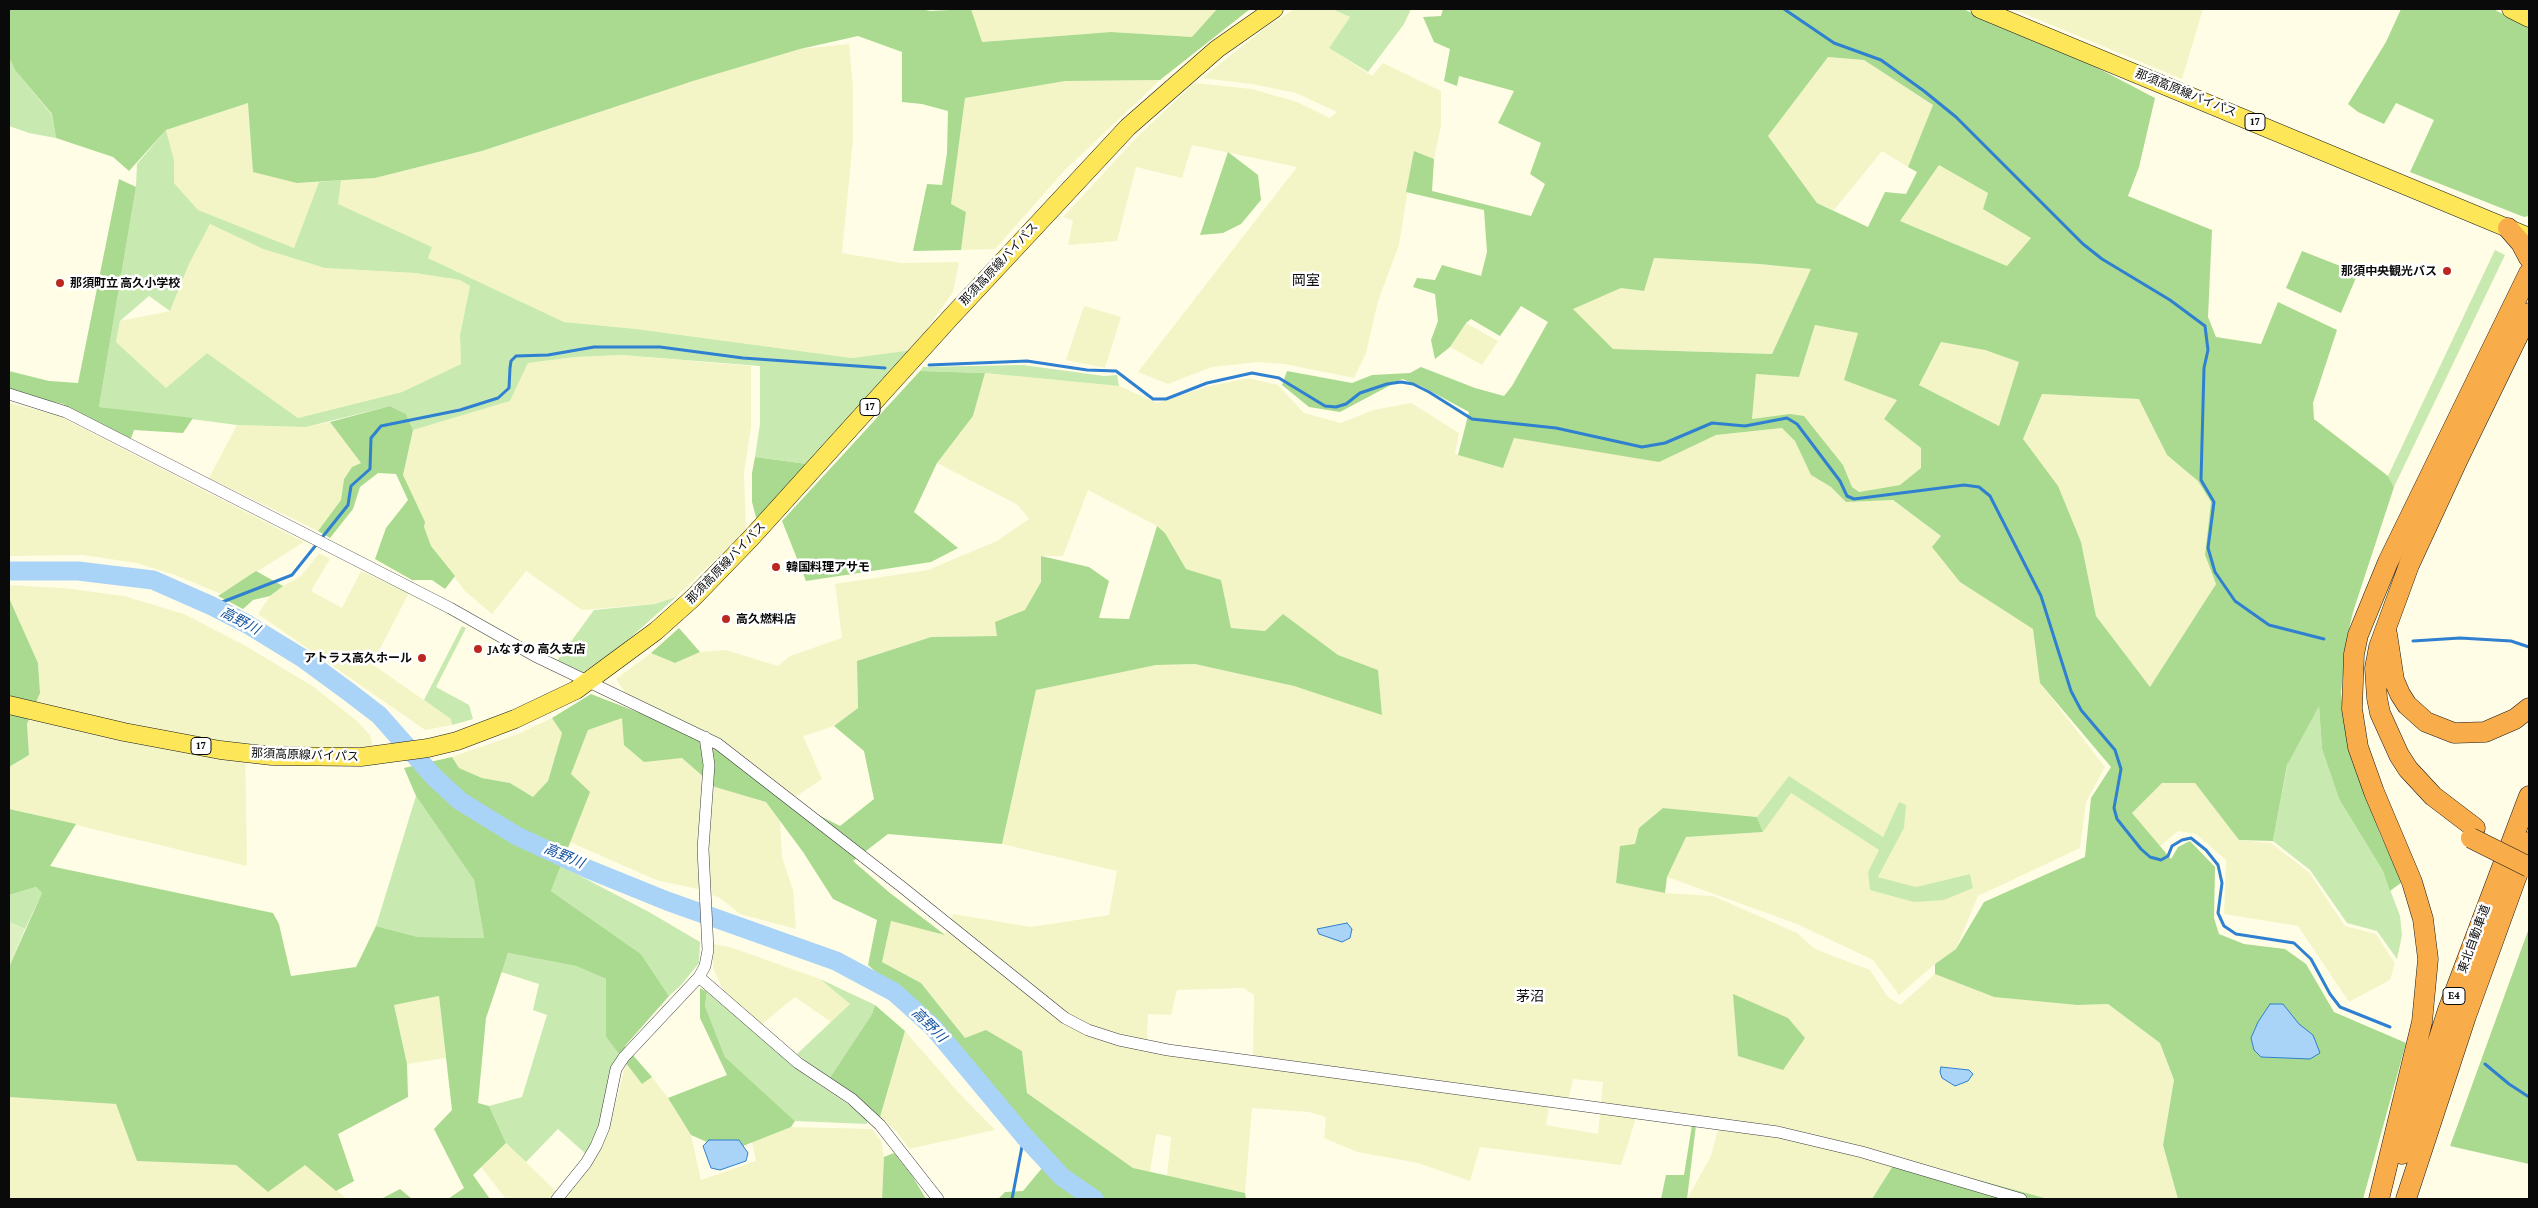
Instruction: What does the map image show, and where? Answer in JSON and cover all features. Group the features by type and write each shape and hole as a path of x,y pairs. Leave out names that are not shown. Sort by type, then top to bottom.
{"highway":[{"path":"2508,228 2521,243 2529,258"},
{"path":"2379,1199 2422,1022 2428,959 2423,919 2412,882 2364,767 2354,728 2351,688 2354,654 2358,635 2368,616 2392,553 2529,273"},
{"path":"2529,313 2458,458 2421,539 2378,647 2375,668 2377,698 2385,728 2399,755 2420,783 2473,833 2529,856"},
{"path":"2368,616 2365,682 2370,712 2381,744 2398,772 2435,812 2529,867"},
{"path":"2386,629 2394,680 2407,705 2426,722 2454,733 2485,732 2515,720 2529,708"},
{"name":"東北自動車道","path":"2388,1199 2448,1010 2529,796"},
{"name":"東北自動車道","path":"2406,1199 2466,1016 2529,842"},
{"path":"2466,1016 2529,870"}],"main road":[{"name":"那須高原線バイパス","path":"9,705 124,732 220,750 272,756 321,758 396,754 457,741 506,722 590,682 656,631 693,598 751,538 951,317 1128,127 1217,49 1274,9"},
{"name":"那須高原線バイパス","path":"1980,9 2529,237"},
{"path":"2511,9 2529,18"}],"street":[{"path":"9,394 66,412 450,608 535,656 705,737 746,765 1065,1018 1119,1040 1294,1068 1778,1132 1862,1152 2022,1199"},
{"path":"557,1199 586,1163 596,1146 604,1127 616,1069 624,1057 699,977 708,950 703,849 709,765 705,737"},
{"path":"699,977 798,1063 852,1099 880,1125 938,1199"}],"green space":[{"path":"9,9 921,9 930,11 971,9 982,42 1111,32 1192,37 1217,9 1250,9 1160,80 1065,81 965,98 951,204 966,212 961,250 913,251 927,184 942,185 947,153 948,111 922,104 902,102 902,52 858,36 800,49 693,81 482,151 375,178 297,183 253,172 248,103 166,130 129,171 113,157 56,138 52,114 15,70 9,58"},
{"path":"971,9 1217,9 1192,37 1111,32 981,42"},
{"path":"1295,9 1332,9 1350,17 1329,48 1372,76 1383,63 1441,91 1441,126 1434,159 1414,151 1399,245 1378,301 1366,353 1354,378 1284,364 1258,362 1212,367 1168,384 1138,372 1297,167 1192,145 1182,178 1136,167 1117,241 1068,245 1073,220 1063,217 1138,136 1194,83 1252,89 1297,102 1330,118 1337,112 1296,93 1252,84 1202,78 1270,24"},
{"path":"1332,9 1411,9 1404,24 1368,72 1329,48 1350,17"},
{"path":"1443,9 1963,9 2086,62 2155,98 2139,167 2128,196 2212,230 2208,317 2216,337 2261,344 2278,302 2337,330 2313,403 2314,419 2388,476 2394,487 2353,612 2347,637 2341,692 2344,720 2356,767 2380,834 2402,882 2390,891 2383,871 2339,799 2322,749 2319,706 2287,765 2273,841 2239,840 2195,783 2162,783 2132,813 2171,859 2178,847 2190,841 2215,867 2214,918 2219,934 2244,944 2285,949 2306,964 2334,1012 2406,1043 2363,1199 2178,1199 2163,1145 2174,1080 2160,1043 2108,1004 2077,1005 1994,997 1935,974 1935,964 1956,949 1984,902 2085,857 2091,798 2111,767 2040,683 2033,629 1960,582 1932,547 1941,536 1893,500 1846,502 1831,487 1811,475 1795,441 1782,428 1716,435 1659,462 1514,438 1503,468 1458,455 1469,412 1421,386 1402,379 1340,412 1309,407 1282,385 1287,371 1352,383 1372,375 1410,373 1421,367 1475,388 1504,396 1512,386 1548,322 1521,306 1500,336 1471,319 1466,323 1450,347 1435,359 1431,340 1438,321 1435,294 1413,287 1417,278 1435,280 1442,265 1481,276 1487,252 1484,210 1406,192 1414,151 1434,159 1432,191 1531,216 1545,184 1530,174 1541,143 1498,123 1514,91 1459,76 1457,86 1444,81 1450,49 1434,42 1423,17 1441,16","holes":["1828,57 1864,60 1933,105 1908,167 1917,172 1906,194 1885,192 1868,227 1817,203 1768,136","1939,165 1988,193 1983,209 2031,238 2007,266 1900,221","1654,258 1811,269 1772,354 1613,349 1573,309 1621,288 1644,291","1815,325 1858,333 1844,380 1897,400 1884,419 1921,448 1921,468 1900,485 1859,492 1852,487 1843,465 1804,416 1790,414 1752,419 1756,374 1799,377","1941,342 1985,350 2019,362 1999,426 1919,385","2042,394 2139,399 2167,455 2198,481 2211,502 2205,555 2216,584 2150,687 2096,616 2081,542 2058,486 2023,439"]},
{"path":"2013,9 2203,9 2182,79"},
{"path":"2401,9 2493,9 2529,27 2529,216 2524,217 2410,172 2434,120 2396,103 2384,124 2358,112 2348,104 2386,42"},
{"path":"849,44 853,88 853,140 842,253 901,263 959,262 953,292 912,350 852,358 636,329 564,322 428,258 432,247 337,204 341,180 375,178 482,151 693,81 800,49"},
{"path":"1828,57 1864,60 1933,105 1908,167 1882,151 1834,210 1817,203 1768,136"},
{"path":"9,58 15,70 52,115 56,138 29,133 9,126"},
{"path":"1160,80 1065,170 995,249 961,250 966,212 951,204 965,98 1065,81"},
{"path":"248,103 297,183 319,182 294,248 198,210 174,183 174,160 166,130"},
{"path":"166,130 174,160 174,183 198,210 294,248 319,182 341,180 338,204 432,247 428,258 564,322 636,329 852,358 912,350 807,464 755,457 760,424 760,366 622,355 575,357 528,363 510,401 413,430 406,414 390,406 306,427 237,425 99,407 136,187 137,164","holes":["210,224 263,249 325,268 415,273 460,280 470,286 460,335 461,364 402,392 298,418 207,353 166,388 116,342 120,321 149,296 170,311 189,264"]},
{"path":"1228,152 1258,175 1261,200 1241,224 1223,233 1200,235"},
{"path":"1939,165 1988,193 1983,209 2032,238 2007,266 1900,221"},
{"path":"119,179 136,187 99,407 193,418 183,433 134,430 130,441 63,404 9,392 9,371 49,381 78,383"},
{"path":"210,224 263,249 325,268 415,273 460,280 470,286 460,335 461,364 402,392 298,418 207,353 166,388 116,342 120,321 170,311 189,264"},
{"path":"2495,250 2505,255 2394,487 2388,476"},
{"path":"2302,251 2358,273 2341,313 2286,288"},
{"path":"1653,258 1811,269 1772,354 1613,349 1572,309 1621,288 1643,291"},
{"path":"1084,306 1121,317 1105,368 1066,360"},
{"path":"1466,323 1498,341 1482,365 1450,347"},
{"path":"1815,325 1858,333 1899,398 1884,419 1921,448 1921,468 1900,485 1859,492 1852,488 1843,465 1804,416 1752,419 1756,374 1799,377"},
{"path":"1941,342 1985,350 2020,362 1999,426 1919,385"},
{"path":"622,355 751,366 751,427 744,473 746,530 676,597 655,604 582,610 526,571 492,614 465,591 431,546 403,475 413,430 510,401 528,363 575,357"},
{"path":"1023,365 1104,376 1117,375 1119,386 985,373 920,371 923,367"},
{"path":"920,371 985,373 973,416 937,463 914,512 958,548 931,562 806,581 782,521"},
{"path":"985,373 1119,386 1157,403 1206,387 1248,378 1278,385 1304,413 1341,423 1373,410 1411,403 1459,433 1455,454 1502,467 1514,438 1716,435 1782,428 1794,438 1811,475 1831,487 1846,502 1892,500 1941,536 1960,582 2034,629 2040,683 2105,767 2086,802 2080,848 1978,896 1956,949 1935,964 1899,995 1873,960 1797,924 1667,877 1686,837 1762,832 1791,793 1879,850 1868,872 1871,890 1973,888 1970,874 1916,887 1878,877 1904,828 1899,802 1883,837 1789,776 1757,817 1663,808 1635,845 1616,883 1665,893 1713,896 1797,933 1815,949 1870,970 1887,996 1900,1005 1935,974 1994,997 2077,1005 2108,1004 2160,1043 2174,1080 2163,1145 2178,1199 2048,1199 1898,1158 1872,1199 1687,1199 1711,1156 1720,1121 1639,1109 1621,1165 1480,1147 1470,1181 1418,1163 1357,1152 1324,1138 1326,1117 1309,1112 1252,1108 1245,1193 1167,1176 1171,1137 1156,1134 1150,1172 1133,1168 1027,1093 1022,1051 966,1039 921,983 882,962 891,921 945,934 953,914 1031,927 1109,915 1117,871 1002,844 1036,690 1156,665 1195,664 1294,686 1382,714 1378,670 1338,655 1283,615 1265,631 1231,628 1220,580 1186,569 1165,533 1157,526 1088,490 1063,556 1041,556 1041,582 1025,611 996,622 997,636 931,637 857,661 858,708 834,726 803,736 822,779 795,797 627,695 616,679 651,653 675,663 700,652 726,650 778,666 790,656 842,638 835,584 928,570 997,541 1029,519 1018,505 937,463 973,416","holes":["1243,988 1254,995 1253,1057 1147,1043 1148,1014 1171,1015 1177,990","1573,1079 1603,1082 1598,1134 1546,1125 1551,1096 1569,1098"]},
{"path":"2042,394 2140,399 2167,455 2198,481 2211,502 2205,555 2216,584 2150,688 2096,616 2081,542 2023,439"},
{"path":"9,403 57,415 304,542 221,594 175,575 136,563 83,555 9,556"},
{"path":"390,406 406,414 413,430 403,475 425,522 424,527 431,546 455,576 445,589 432,580 412,580 375,559 386,528 408,500 396,474 378,473 360,487 353,509 330,538 318,531 341,500 344,479 352,467 361,463 330,422"},
{"path":"330,422 361,463 352,467 344,478 341,500 318,531 209,478 237,425 306,427"},
{"path":"755,457 807,464 757,521 752,502 752,473"},
{"path":"1157,526 1165,533 1186,569 1221,580 1231,628 1265,631 1283,614 1338,655 1378,670 1382,715 1294,686 1195,664 1156,665 1036,690 1002,844 888,834 853,861 890,893 945,935 891,921 882,962 921,983 965,1038 986,1030 1022,1051 1027,1093 1133,1168 1245,1193 1246,1199 998,1199 1005,1192 1023,1191 1052,1156 945,1033 868,965 877,920 833,899 803,852 766,802 715,787 682,758 644,762 624,745 622,718 588,730 571,774 590,792 551,891 641,954 669,996 625,1046 652,1077 642,1084 606,1037 606,979 576,966 508,953 486,1018 478,1103 489,1106 506,1143 473,1175 490,1199 448,1199 464,1188 434,1129 452,1110 439,996 394,1005 407,1064 408,1097 338,1134 354,1181 336,1191 305,1165 268,1192 236,1165 137,1161 116,1104 9,1097 9,967 42,893 36,887 9,895 9,809 76,824 50,866 273,913 279,924 291,976 356,967 376,926 418,937 484,938 474,880 416,796 404,768 452,757 459,768 482,778 510,783 533,797 548,781 562,733 552,718 591,694 668,724 717,748 779,795 840,826 874,799 864,751 834,726 858,708 857,661 931,637 997,636 995,622 1025,610 1041,582 1041,556 1089,567 1109,581 1099,618 1129,619"},
{"path":"319,553 330,559 311,591 342,608 361,571 409,593 372,664 451,719 452,725 425,730 258,614 270,596 301,576"},
{"path":"256,571 283,586 270,596 253,600 243,609 218,596"},
{"path":"9,585 64,588 124,596 184,614 244,645 314,687 357,721 370,735 373,747 291,750 245,743 247,866 9,809 9,767 29,755 27,724 40,693 38,663 9,598"},
{"path":"676,597 620,647 582,673 556,662 594,610 655,604"},
{"path":"9,598 38,663 40,693 27,724 29,755 9,767"},
{"path":"462,626 466,628 436,687 469,705 473,719 452,725 451,719 424,700"},
{"path":"679,628 700,652 675,663 651,653"},
{"path":"2319,705 2322,749 2339,799 2383,871 2400,916 2402,935 2397,959 2377,931 2347,923 2310,870 2273,841 2288,761"},
{"path":"623,717 644,761 682,758 715,787 766,802 780,821 782,857 793,890 796,929 740,914 720,898 697,889 656,880 570,842 589,792 571,774 588,730"},
{"path":"552,718 562,732 548,782 533,797 510,783 482,778 459,768 452,757 518,734"},
{"path":"1789,776 1883,837 1899,802 1906,805 1904,828 1878,877 1916,887 1970,874 1973,888 1944,900 1914,902 1870,890 1868,872 1879,850 1791,793 1763,832 1757,817"},
{"path":"2162,783 2195,783 2239,840 2271,843 2309,872 2345,926 2376,934 2395,963 2390,980 2349,1002 2298,926 2224,914 2226,860 2196,834 2178,831 2159,847 2132,813"},
{"path":"416,796 474,880 484,938 418,937 376,926"},
{"path":"1663,808 1757,817 1763,832 1686,837 1667,877 1665,893 1616,883 1620,846 1635,844 1639,828"},
{"path":"561,866 649,912 700,942 699,963 669,996 641,954 551,891"},
{"path":"36,887 42,893 25,929 9,922 9,895"},
{"path":"9,922 25,929 9,967"},
{"path":"2529,928 2529,1164 2450,1146"},
{"path":"713,944 730,947 820,979 850,1004 831,1022 795,997 762,1024 724,991 713,968"},
{"path":"508,953 576,966 606,979 606,1037 619,1054 613,1064 599,1127 586,1154 558,1129 526,1162 506,1143 489,1106 522,1097 547,1015 533,1010 539,984 501,972"},
{"path":"820,979 875,1005 872,1014 829,1079 797,1054 850,1004"},
{"path":"700,988 707,992 705,1006 725,1057 795,1121 791,1127 743,1146 739,1140 709,1140 707,1142 691,1135 668,1098 727,1075 700,1018"},
{"path":"707,992 805,1075 867,1117 867,1124 795,1121 725,1057 705,1006"},
{"path":"1733,994 1788,1018 1805,1038 1783,1070 1738,1056"},
{"path":"439,996 446,1058 407,1064 394,1005"},
{"path":"875,1005 905,1031 880,1117 829,1079 872,1014"},
{"path":"905,1031 958,1092 995,1130 909,1149 897,1132 880,1117"},
{"path":"626,1063 642,1084 652,1077 668,1098 691,1135 701,1180 756,1161 752,1142 791,1127 872,1129 881,1141 884,1157 882,1199 506,1199 481,1167 506,1143 563,1198 610,1124"},
{"path":"9,1097 116,1104 138,1161 236,1165 268,1192 305,1164 347,1199 9,1199"},
{"path":"1692,1125 1696,1125 1687,1199 1661,1199 1666,1175 1684,1175"},
{"path":"894,1153 913,1177 926,1199 882,1199 884,1157"},
{"path":"1898,1158 2048,1199 1872,1199"},
{"path":"400,1189 412,1199 381,1199"}],"water":[{"path":"1347,923 1352,929 1350,938 1342,942 1319,934 1317,929"},
{"path":"2270,1004 2283,1004 2299,1024 2313,1035 2320,1053 2310,1059 2261,1057 2254,1050 2251,1038 2258,1022"},
{"path":"1941,1067 1969,1070 1973,1074 1968,1081 1955,1086 1942,1078"},
{"path":"709,1140 739,1140 748,1153 746,1161 720,1170 711,1168 703,1146"}],"waterway":[{"path":"1784,9 1834,43 1881,60 1924,91 1956,117 2083,244 2102,259 2170,300 2205,326 2208,350 2204,368 2201,480 2214,502 2208,548 2215,572 2235,601 2269,625 2324,639"},
{"path":"212,606 292,575 348,505 351,486 370,469 371,438 381,426 460,410 498,398 509,388 511,361 516,356 548,355 594,347 660,347 743,358 885,368"},
{"path":"929,365 1027,361 1087,370 1116,371 1153,399 1166,399 1207,383 1252,373 1279,378 1325,406 1336,407 1346,404 1360,393 1387,384 1401,382 1413,384 1429,392 1472,419 1556,428 1642,447 1665,443 1712,423 1745,426 1787,418 1797,424 1840,481 1847,496 1854,499 1964,485 1979,487 1990,496 2041,596 2071,691 2081,710 2115,750 2121,769 2114,808 2117,819 2141,849 2150,857 2161,860 2168,856 2172,846 2182,840 2191,838 2206,850 2218,865 2222,883 2218,913 2224,926 2236,934 2294,943 2311,959 2330,994 2340,1007 2390,1027"},
{"name":"高野川","path":"9,571 78,571 153,580 212,606 247,624 304,659 349,692 379,715 434,777 460,801 517,836 588,869 667,901 836,961 894,992 933,1027 1024,1136 1062,1177 1094,1199"},
{"path":"2413,641 2460,638 2511,641 2529,647"},
{"path":"2485,1064 2509,1084 2529,1097"},
{"path":"1012,1199 1024,1136"}],"place":[{"name":"那須中央観光バス","path":"2447,271"},
{"name":"那須町立 高久小学校","path":"60,283"},
{"name":"韓国料理アサモ","path":"776,567"},
{"name":"高久燃料店","path":"726,619"},
{"name":"JAなすの 高久支店","path":"478,649"},
{"name":"アトラス高久ホール","path":"422,658"}],"district":[{"name":"岡室","path":"1306,281"},
{"name":"茅沼","path":"1530,997"}]}
